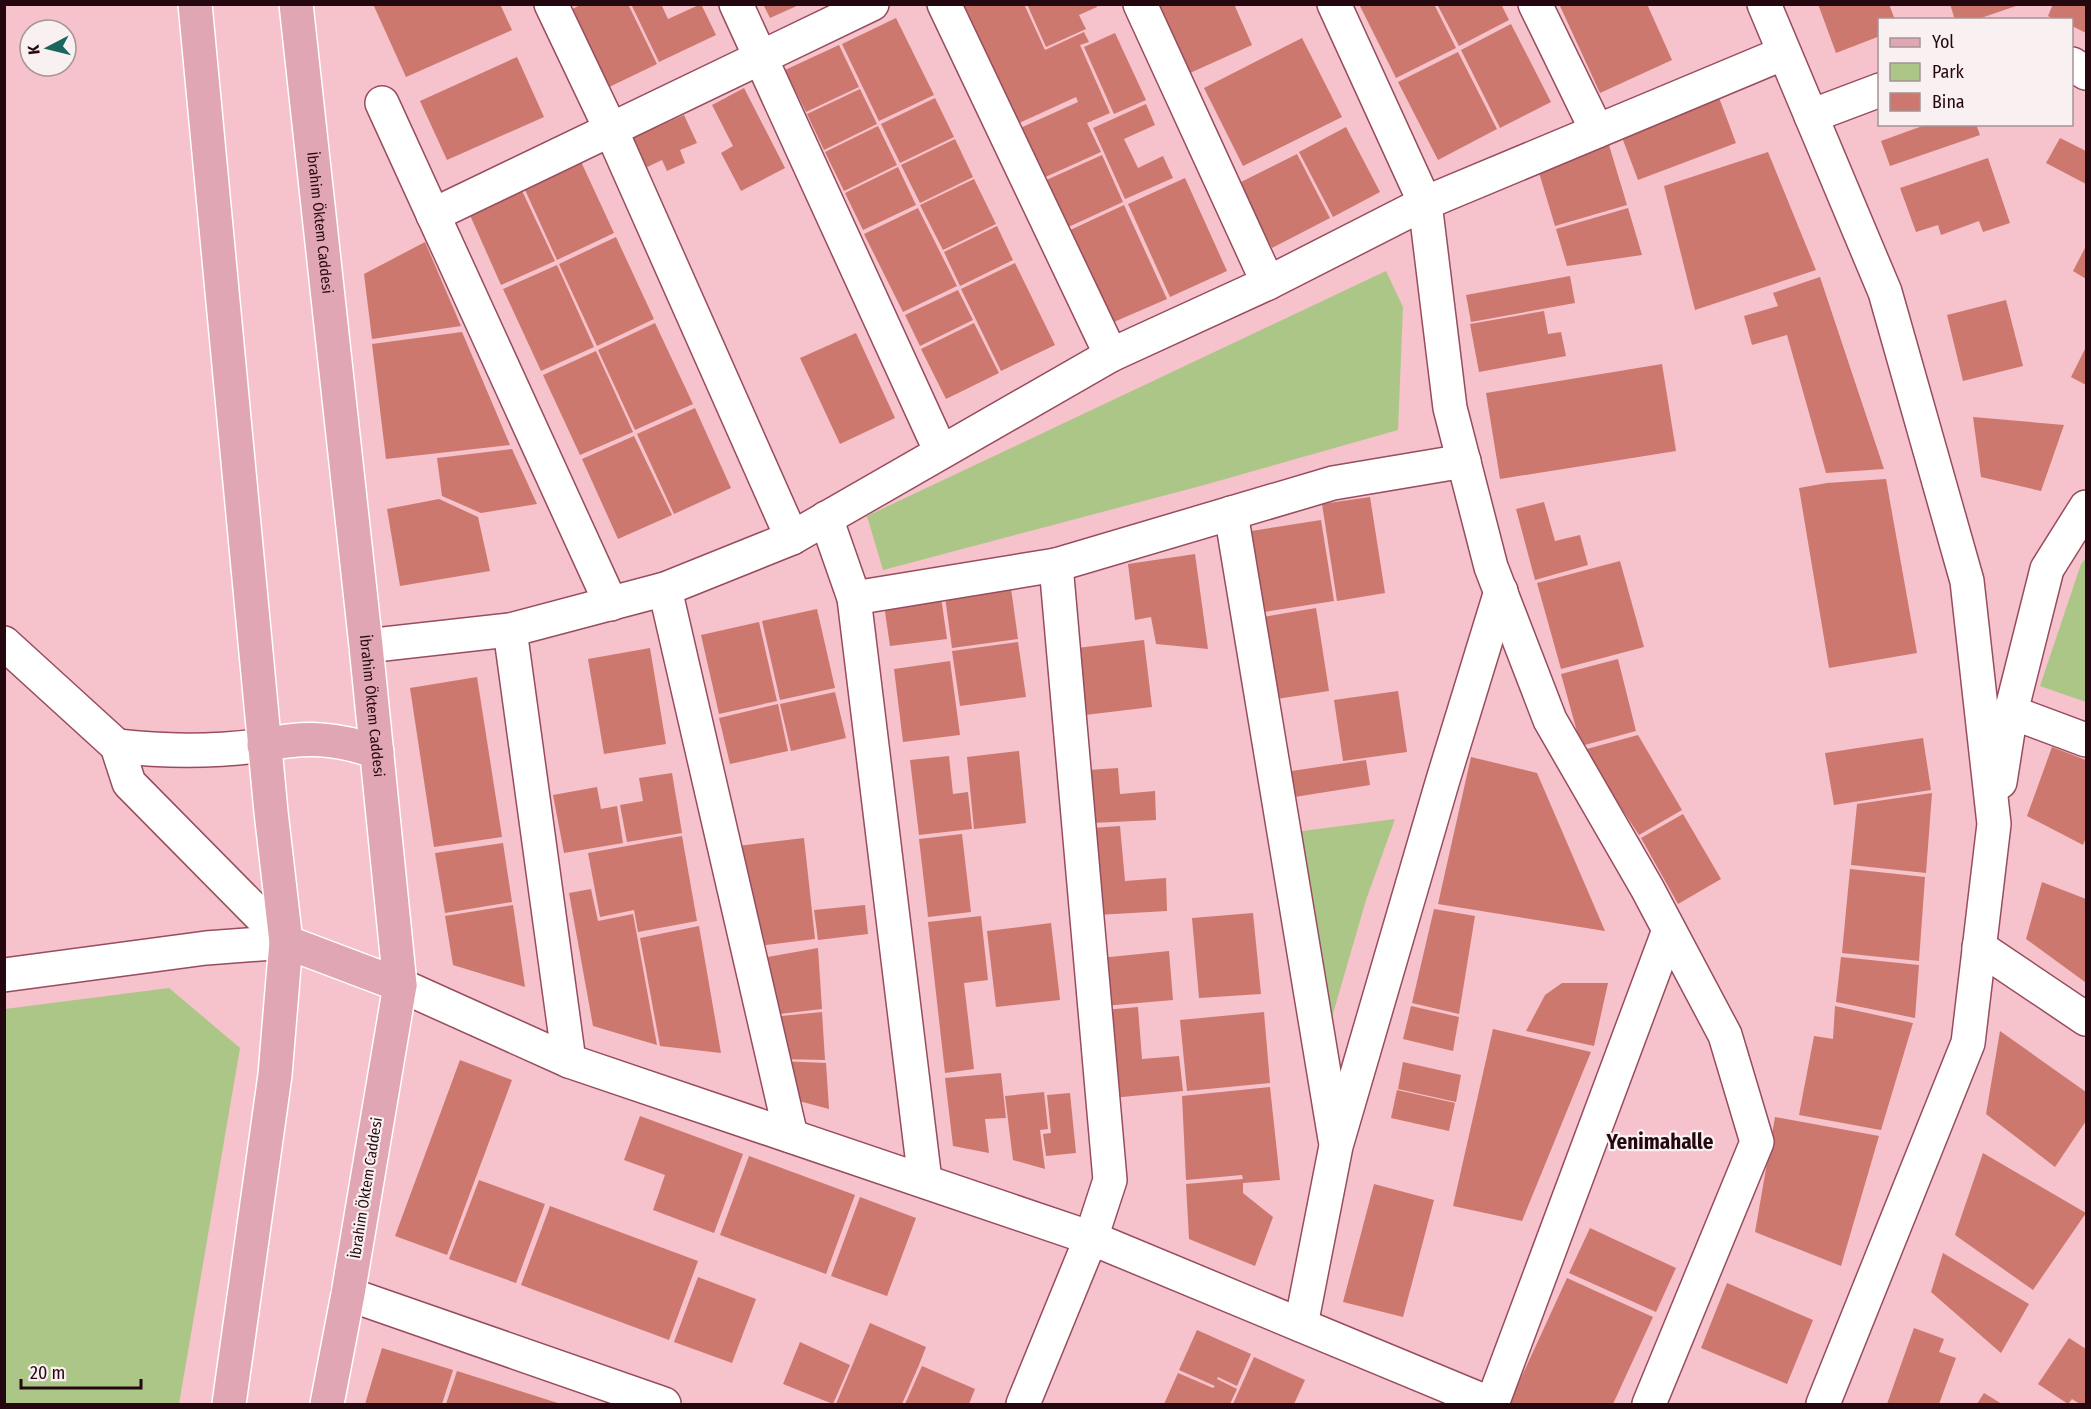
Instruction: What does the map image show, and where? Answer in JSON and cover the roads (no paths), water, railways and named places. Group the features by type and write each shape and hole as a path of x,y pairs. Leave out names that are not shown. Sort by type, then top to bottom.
{"main road":[{"path":"195,4 264,744 286,942 275,1075 229,1404"},
{"name":"İbrahim Öktem Caddesi","path":"296,4 366,646 400,985 348,1294 327,1404"},
{"path":"264,744 308,738 330,739 377,752"},
{"path":"286,942 400,985"}],"street":[{"path":"551,4 611,130 792,538"},
{"path":"736,4 941,452"},
{"path":"433,215 872,4"},
{"path":"944,4 1111,355"},
{"path":"1140,4 1268,283"},
{"path":"1334,4 1425,203 1450,408 1491,567 1550,720 1647,888 1725,1035 1757,1142 1649,1404"},
{"path":"1535,4 1597,131"},
{"path":"1764,4 1885,292 1967,581 1994,824"},
{"path":"366,646 510,630 665,589 792,538 1111,355 1268,283 1425,203 1784,53"},
{"path":"2073,65 2086,73"},
{"path":"1811,116 1878,91"},
{"path":"382,103 611,604"},
{"path":"854,598 1056,565 1333,483 1464,461"},
{"path":"1823,1404 1968,1043 1994,824 2012,712 2047,569 2086,507"},
{"path":"1231,513 1336,1146"},
{"path":"826,518 854,598 925,1181"},
{"path":"1023,1404 1091,1238 1110,1180 1056,565"},
{"path":"665,589 790,1136"},
{"path":"1301,1325 1336,1146 1442,783 1501,591"},
{"path":"510,630 569,1061"},
{"path":"4,643 117,746 129,783 286,942"},
{"path":"2012,712 2086,740"},
{"path":"117,746 190,752 227,750 264,744"},
{"path":"400,985 569,1061 1091,1238 1492,1404 1669,930"},
{"path":"4,975 206,948 286,942"},
{"path":"1979,947 2086,1019"},
{"path":"348,1294 664,1404"}],"district":[{"name":"Yenimahalle","path":"1660,1142"}]}
